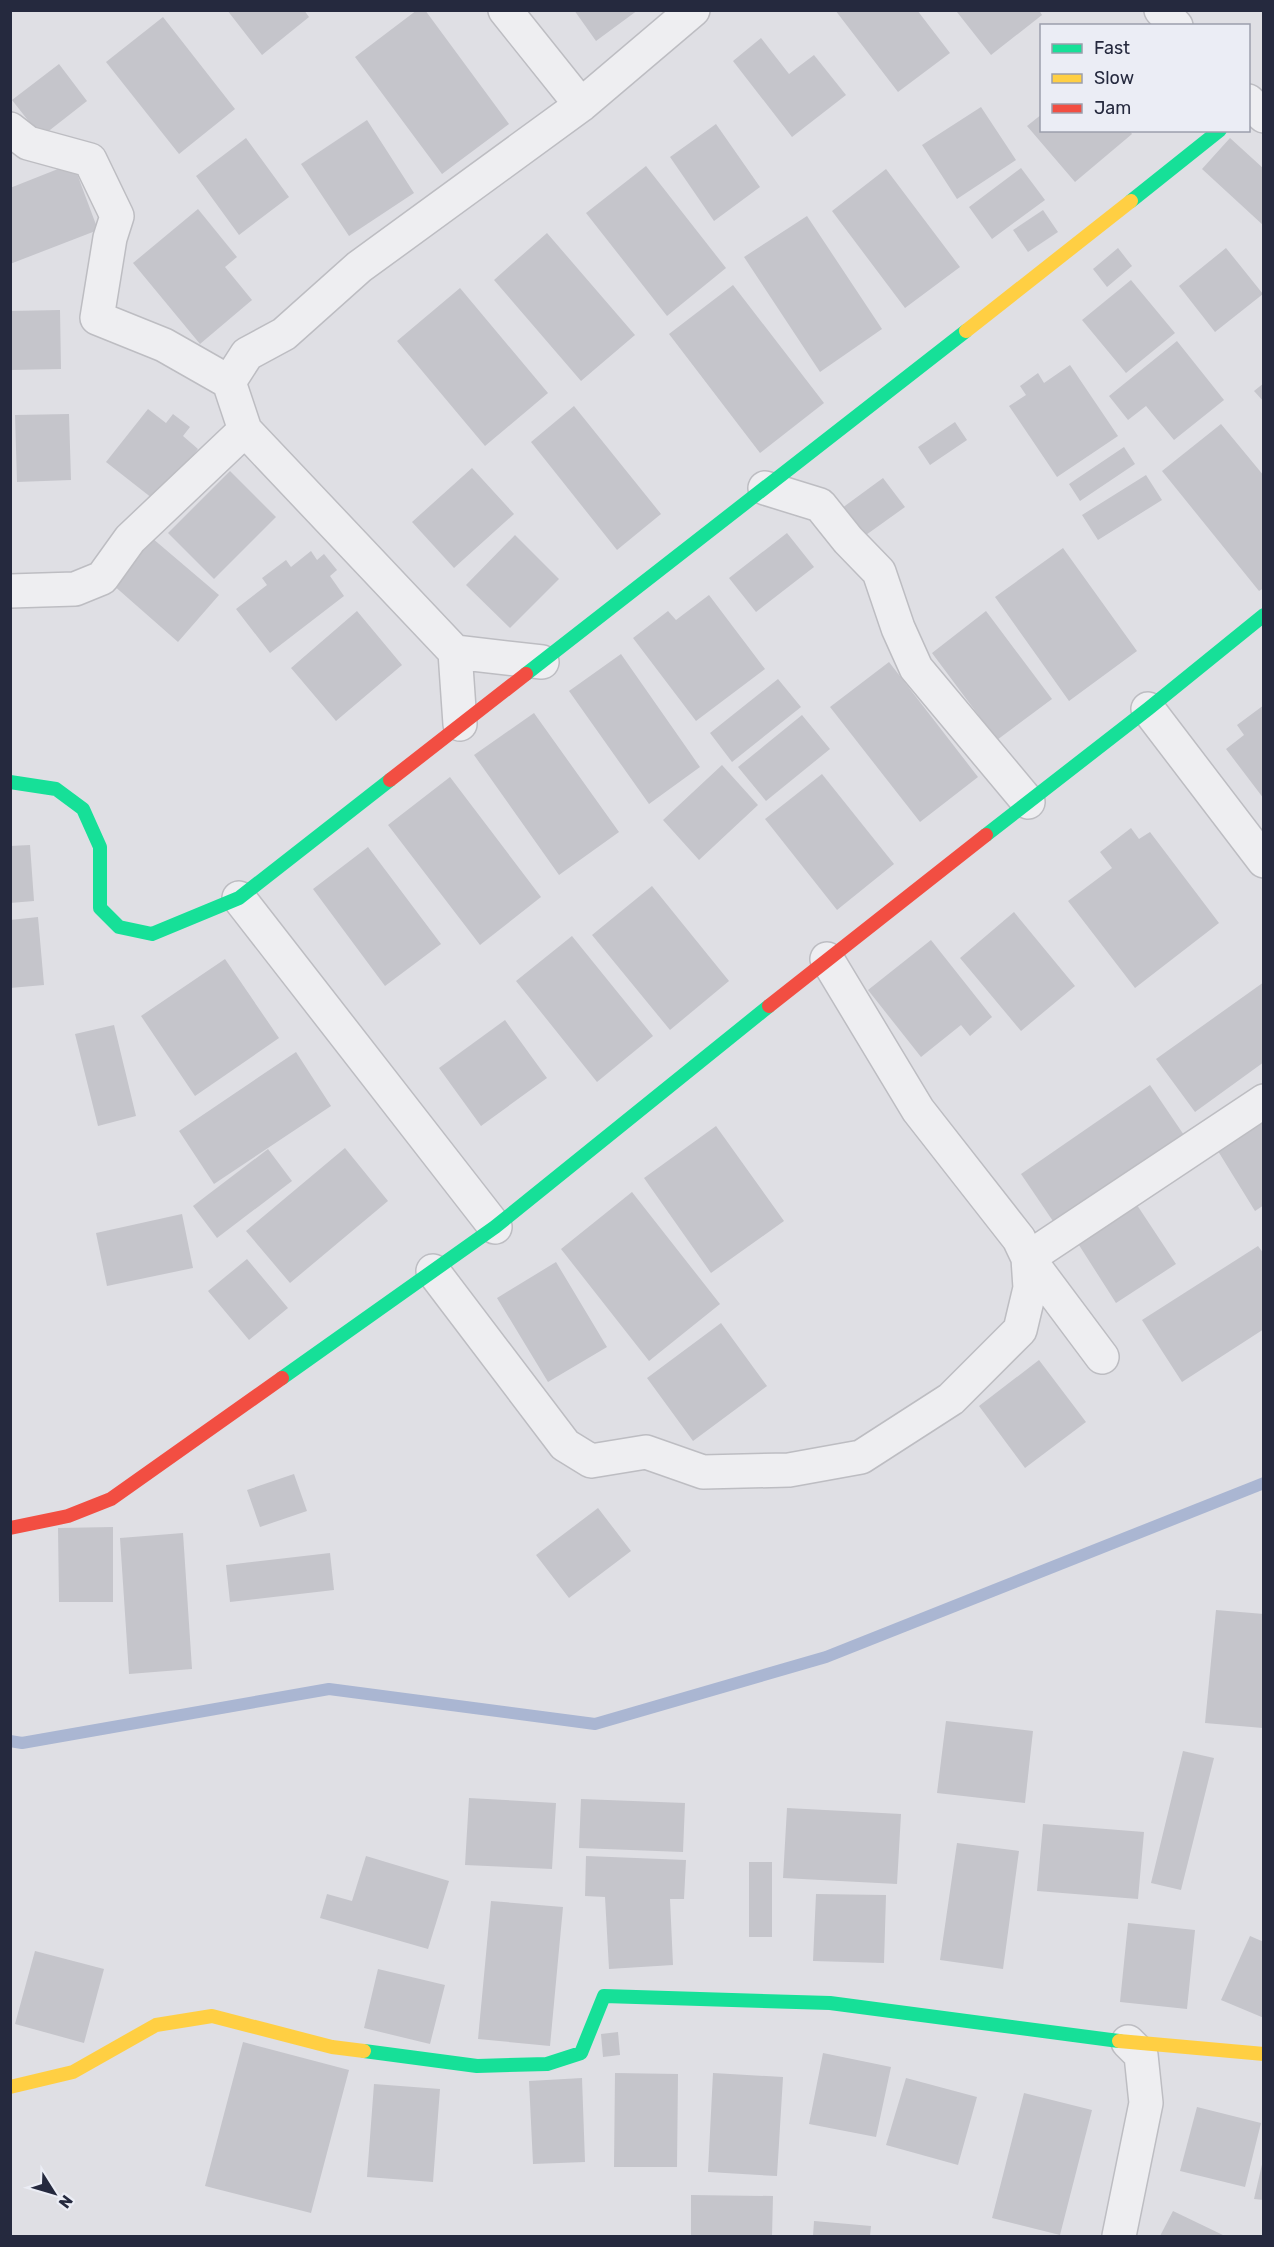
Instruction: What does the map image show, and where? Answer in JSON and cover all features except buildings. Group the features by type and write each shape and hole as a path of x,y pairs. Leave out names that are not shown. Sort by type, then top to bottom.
{"street":[{"path":"505,10 581,105"},
{"path":"229,382 247,354 284,334 359,267 581,105 693,10"},
{"path":"1161,10 1174,24"},
{"path":"10,782 56,789 83,809 100,847 100,908 119,927 152,934 239,898 1217,132"},
{"path":"16,144 90,160 117,216 110,238 97,318 164,345 229,382 245,430 455,652 460,724"},
{"path":"10,591 75,589 102,578 130,539 245,430"},
{"path":"765,488 820,505 848,540 879,572 898,628 916,668 1028,802"},
{"path":"10,1528 68,1516 111,1499 495,1227 827,959 1148,709 1263,615"},
{"path":"455,652 542,662"},
{"path":"1148,709 1263,861"},
{"path":"239,898 495,1227"},
{"path":"827,959 918,1110 1019,1239 1028,1258 1102,1357"},
{"path":"1028,1258 1263,1101"},
{"path":"433,1271 565,1445 591,1461 646,1452 703,1472 714,1472 789,1470 861,1457 951,1399 1020,1330 1030,1288 1028,1258"},
{"path":"10,2088 73,2072 156,2025 212,2016 332,2047 477,2066 547,2064 581,2053 604,1996 830,2003 1128,2042 1263,2054"},
{"path":"1119,2236 1146,2103 1141,2055 1128,2042"}],"waterway":[{"path":"10,1741 22,1743 329,1689 595,1724 826,1657 1264,1483"}],"traffic: fast":[{"path":"1131,201 1217,132"},
{"path":"526,674 966,331"},
{"path":"986,835 1264,615"},
{"path":"10,782 56,789 83,809 100,847 100,908 119,927 152,934 239,898 390,780"},
{"path":"282,1378 495,1227 769,1006"},
{"path":"364,2051 477,2066 547,2064 581,2053 604,1996 830,2003 1119,2041"}],"traffic: slow":[{"path":"966,331 1131,201"},
{"path":"10,2087 73,2072 156,2025 212,2016 332,2047 364,2051"},
{"path":"1119,2041 1264,2054"}],"traffic: jam":[{"path":"390,780 526,674"},
{"path":"769,1006 986,835"},
{"path":"10,1528 68,1516 111,1499 282,1378"}]}
